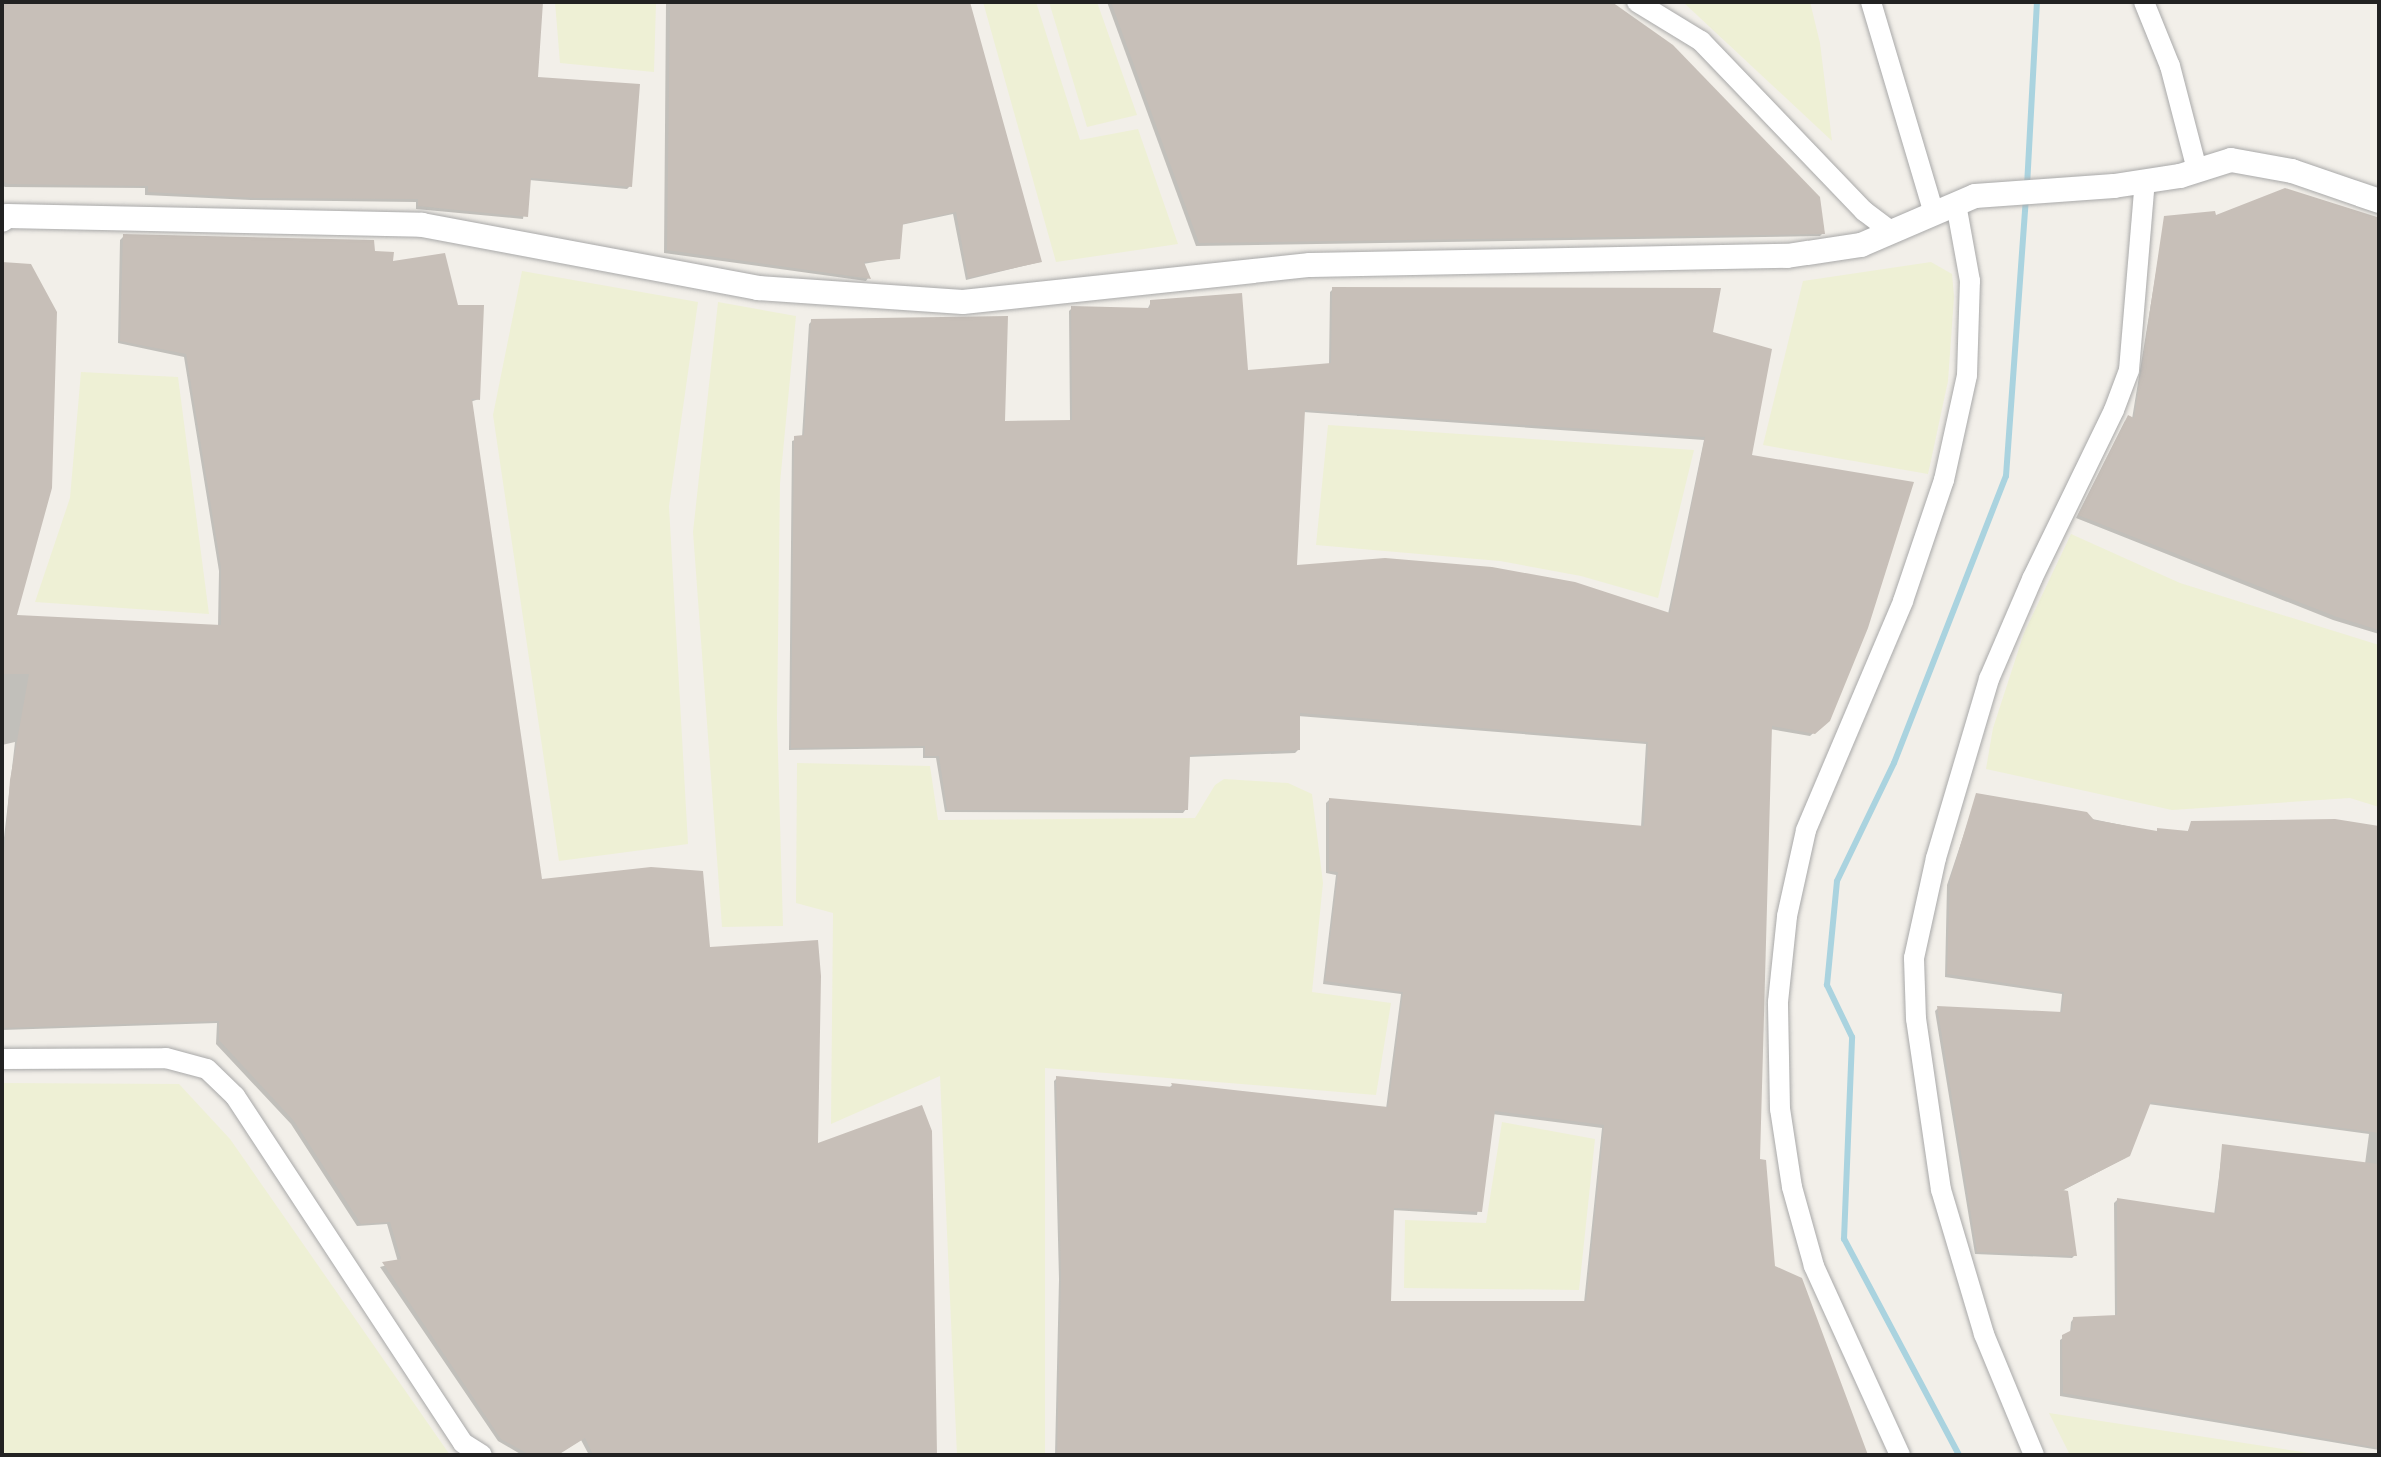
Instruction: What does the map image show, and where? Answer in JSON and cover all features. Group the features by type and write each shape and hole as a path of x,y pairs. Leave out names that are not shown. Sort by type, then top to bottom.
{"street":[{"path":"1637,2 1701,41 1864,211 1892,232"},
{"path":"1871,2 1955,205 1970,281 1967,359 1947,465 1903,601 1806,830 1787,916 1778,1002 1780,1109 1792,1187 1814,1266 1900,1455"},
{"path":"2144,2 2170,66 2197,170"},
{"path":"4,216 422,225 758,288 963,302 1310,265 1787,256 1861,245 1955,205 2145,181 2231,160 2292,171 2379,201"},
{"path":"2034,1455 1984,1334 1941,1190 1916,1019 1914,958 1936,858 1989,679 2032,579 2114,410 2129,370 2145,181"},
{"path":"2,1059 166,1058 207,1069 235,1096 463,1443 482,1455"}],"green space":[{"path":"555,2 656,2 654,72 560,63"},
{"path":"983,2 1036,2 1080,140 1138,129 1178,244 1056,262"},
{"path":"1049,2 1097,2 1137,115 1087,127"},
{"path":"1683,2 1810,2 1820,43 1832,141"},
{"path":"1931,262 1952,274 1954,297 1948,381 1928,474 1763,445 1803,281"},
{"path":"522,271 698,302 669,506 688,844 559,861 493,415"},
{"path":"718,302 796,316 780,483 777,719 783,926 722,927 693,532"},
{"path":"81,372 178,377 209,614 35,602 70,498"},
{"path":"1328,425 1694,450 1658,598 1581,576 1500,561 1316,545"},
{"path":"2071,534 2180,583 2379,645 2379,807 2350,798 2172,810 1986,769 1993,728 2024,633"},
{"path":"797,763 930,766 938,820 1195,818 1215,785 1224,779 1288,783 1312,794 1323,883 1312,992 1391,1003 1376,1095 1045,1068 1045,1455 957,1455 940,1076 831,1124 833,913 796,903"},
{"path":"2,1083 179,1084 230,1139 450,1455 2,1455"},
{"path":"1502,1122 1595,1139 1579,1290 1404,1288 1405,1220 1486,1223"},
{"path":"2049,1413 2322,1455 2070,1455"}],"building":[{"path":"2,2 543,2 538,77 640,84 632,187 531,178 528,217 418,206 418,199 255,198 148,192 148,186 8,184 2,180"},
{"path":"670,2 970,2 1042,262 968,278 956,212 903,224 900,259 864,262 871,279 667,250"},
{"path":"1111,2 1612,2 1673,45 1820,197 1825,234 1199,243"},
{"path":"2285,188 2377,217 2379,223 2379,630 2337,617 2078,515 2128,415 2134,418 2164,216 2215,211 2216,215"},
{"path":"123,234 374,240 375,251 394,252 393,261 445,253 458,305 484,305 480,400 472,399 542,879 651,867 703,871 710,947 818,940 821,976 818,1143 922,1105 932,1131 937,1455 593,1455 585,1438 558,1455 530,1455 501,1439 382,1262 401,1259 390,1222 361,1224 294,1121 219,1040 219,1021 2,1028 2,879 10,780 29,674 2,674 2,262 31,264 57,312 52,488 17,615 221,625 221,567 186,354 120,341"},
{"path":"1332,287 1721,288 1713,332 1772,349 1752,455 1914,482 1868,628 1830,721 1815,734 1772,726 1760,1159 1766,1160 1775,1266 1802,1278 1868,1455 1057,1455 1061,1275 1056,1076 1173,1087 1171,1083 1388,1107 1403,992 1325,981 1338,872 1329,871 1329,798 1644,826 1648,742 1300,713 1300,750 1190,755 1188,810 947,810 939,756 925,756 925,746 791,748 794,436 804,435 811,319 1008,316 1005,421 1072,420 1071,306 1150,308 1150,300 1242,293 1248,370 1331,363","holes":["1305,410 1705,437 1670,613 1575,582 1492,567 1385,558 1297,565","1495,1111 1604,1125 1586,1301 1391,1301 1394,1208 1482,1212"]},
{"path":"1976,793 2087,812 2094,820 2157,831 2157,828 2188,831 2191,821 2335,819 2379,826 2379,1133 2151,1102 2130,1156 2063,1190 2068,1191 2077,1256 1977,1252 1937,1006 2062,1012 2064,992 1947,974 1950,880"},
{"path":"2222,1144 2379,1164 2379,1448 2063,1393 2062,1335 2072,1330 2073,1317 2117,1315 2117,1198 2216,1213"}],"waterway":[{"path":"2027,186 2037,2"},
{"path":"1959,1455 1844,1239 1852,1037 1827,985 1837,881 1894,763 2006,476 2026,197"}]}
